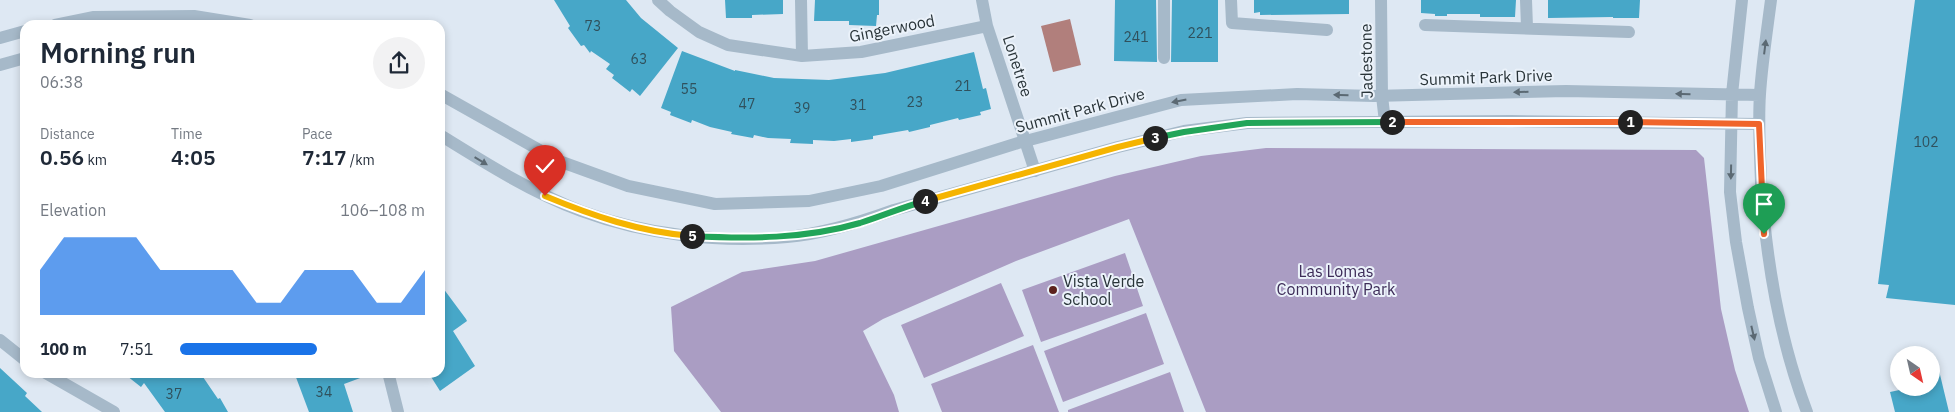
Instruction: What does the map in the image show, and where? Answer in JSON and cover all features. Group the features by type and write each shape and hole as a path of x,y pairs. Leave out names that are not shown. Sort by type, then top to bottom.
{"street":[{"name":"Gingerwood","path":"658,0 670,12 699,32 728,45 802,56 861,52 987,26"},
{"path":"801,0 802,56"},
{"name":"Lonetree","path":"982,0 987,26 1035,171"},
{"path":"1164,0 1164,58"},
{"path":"1232,0 1232,23 1327,30"},
{"name":"Jadestone","path":"1381,0 1382,96 1385,122"},
{"path":"1526,0 1527,27"},
{"path":"1742,0 1732,94 1730,192 1736,242 1753,333 1776,412"},
{"path":"1771,0 1760,94 1759,124 1764,234 1782,331 1797,386 1807,412"},
{"path":"79,20 94,17 194,16 219,20"},
{"path":"1425,25 1629,32"},
{"path":"0,38 20,32"},
{"path":"0,66 20,60"},
{"name":"Summit Park Drive","path":"445,97 559,161 628,186 715,204 809,200 882,186 1026,141 1181,100 1297,94 1382,96 1566,91 1760,94"},
{"path":"445,138 507,176 545,196 580,210 621,224 671,234 724,238 788,237 859,223 894,210 1118,147 1175,134 1247,123 1512,121 1759,124"},
{"path":"0,340 20,356"},
{"path":"54,378 114,412"},
{"path":"390,378 398,412"}],"green space":[{"name":"Las Lomas Community Park","path":"1266,148 1696,150 1704,158 1721,309 1735,370 1749,412 1206,412 1129,219 1016,261 883,319 863,331 894,395 899,412 721,412 674,351 671,307 742,272 815,261 1115,176 1201,156"},
{"path":"1125,253 1143,306 1041,342 1022,290"},
{"path":"1001,283 1024,336 924,378 901,325"},
{"path":"1146,313 1164,364 1063,402 1044,351"},
{"path":"1033,345 1059,412 942,412 931,384"},
{"path":"1170,372 1184,412 1068,412 1068,410"}],"shaded area":[{"path":"1070,19 1081,65 1053,72 1041,26"}],"building":[{"path":"554,0 626,0 641,18 678,48 640,96 632,89 630,92 612,78 614,75 606,69 610,64 591,51 590,53 584,45 581,46 568,28 570,26"},
{"path":"725,0 783,0 783,14 752,15 752,18 726,18"},
{"path":"815,0 879,0 879,15 877,15 876,26 849,25 849,21 814,21"},
{"path":"1115,0 1156,0 1157,62 1114,61"},
{"path":"1172,0 1218,0 1218,62 1171,62"},
{"path":"1254,0 1349,0 1349,14 1260,15 1260,12 1254,13"},
{"path":"1421,0 1516,0 1515,17 1480,17 1480,14 1435,16 1435,14 1421,13"},
{"path":"1548,0 1640,0 1639,18 1548,18"},
{"path":"1915,0 1955,0 1955,305 1886,298 1889,285 1878,284"},
{"path":"682,51 735,71 774,78 829,80 885,73 974,52 983,89 986,88 991,109 980,112 981,115 959,120 958,118 909,132 908,130 873,136 873,139 851,142 851,139 834,141 813,140 813,144 790,143 791,139 754,135 753,138 731,134 732,132 710,127 692,120 691,123 670,115 671,112 661,108"},
{"path":"445,291 467,321 453,331 475,366 440,391 432,378 445,378"},
{"path":"0,368 27,393 25,396 42,412 0,412"},
{"path":"1940,375 1949,412 1895,412 1891,396 1940,396"},
{"path":"130,378 204,378 218,399 220,398 228,412 165,412 144,383 141,387"},
{"path":"296,378 360,378 344,384 353,412 309,412"}],"place":[{"name":"Vista Verde School","path":"1053,290"}],"route":[{"path":"545,196 621,224 671,234 724,238 788,237 859,223 894,210 1118,147 1184,132 1247,123 1708,122 1759,124 1764,234"}]}
